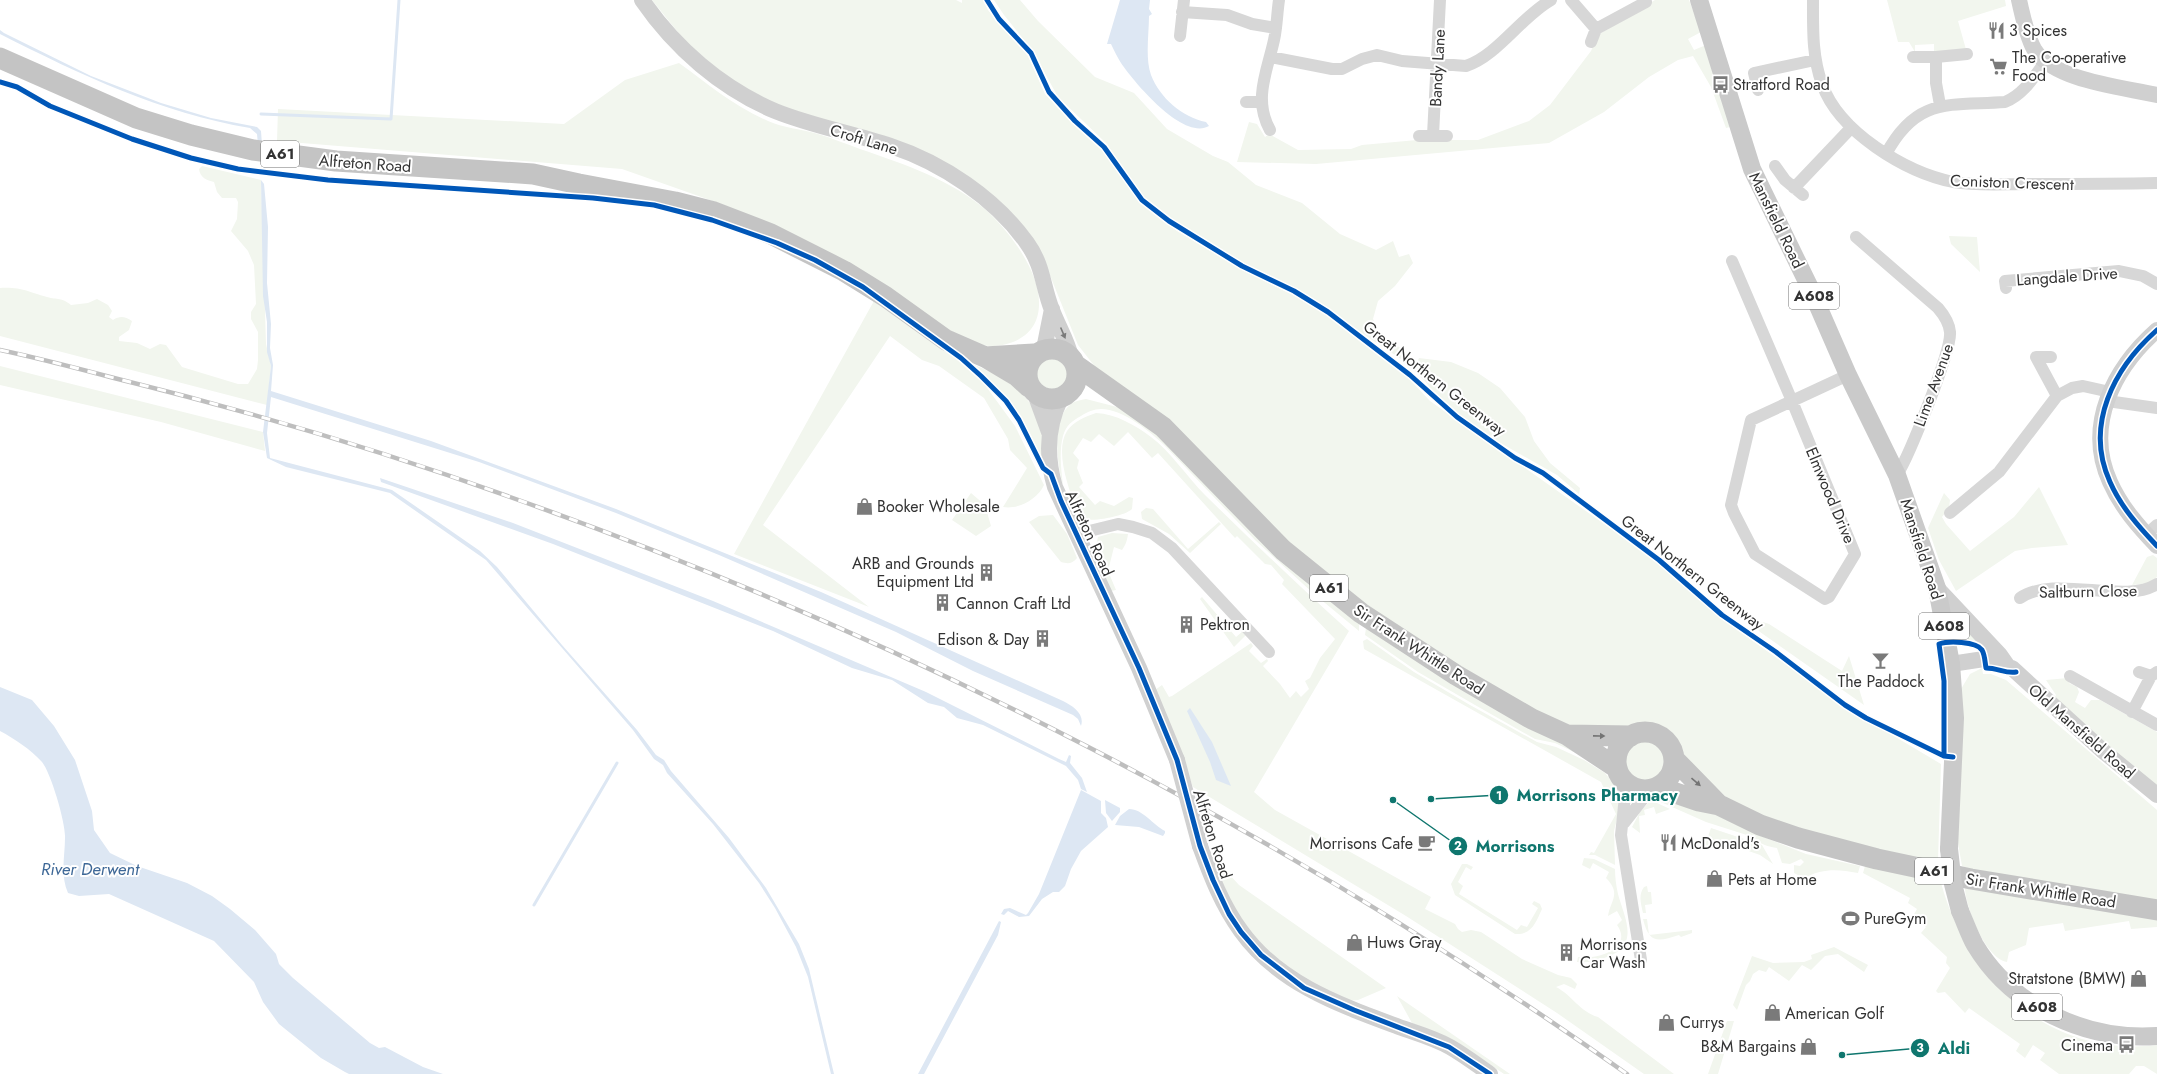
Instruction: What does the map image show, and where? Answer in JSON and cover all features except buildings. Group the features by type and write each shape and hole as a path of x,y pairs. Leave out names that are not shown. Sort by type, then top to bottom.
{"highway":[{"path":"0,50 40,74"},
{"name":"Alfreton Road","path":"0,58 40,74 136,118 192,135 253,150 336,161 512,171 686,204 746,223 802,248 844,271 886,297 946,340 986,357 1017,376 1032,390"},
{"name":"Alfreton Road","path":"0,71 89,112 151,136 219,156 266,166 329,173 530,186 579,184"},
{"path":"1056,349 1074,362 1077,376 1075,384 1064,396 1046,399 1032,390 1028,370 1039,352 1056,349"},
{"name":"Alfreton Road","path":"986,357 1039,352"},
{"name":"Sir Frank Whittle Road","path":"1074,362 1123,400 1163,427 1258,526 1308,570 1361,613 1456,675 1532,719 1567,735 1619,773"},
{"name":"Sir Frank Whittle Road","path":"1064,396 1086,393 1123,400"},
{"path":"1641,732 1656,734 1668,744 1674,759 1670,775 1654,788 1633,788 1619,773 1618,750 1631,736 1641,732"},
{"name":"Sir Frank Whittle Road","path":"1567,735 1631,736"},
{"name":"Sir Frank Whittle Road","path":"1674,759 1719,805"},
{"name":"Sir Frank Whittle Road","path":"1654,788 1719,805 1767,828 1877,860 1971,879 2157,910"}],"main road":[{"name":"Mansfield Road","path":"1699,0 1752,169 1811,290 1848,375 1898,475 1937,588 1950,664 1955,718 1949,849 1953,884 1960,911 1974,944 2005,982 2032,1004 2056,1017 2092,1030 2119,1035 2157,1036"}],"street":[{"name":"Croft Lane","path":"642,0 659,23 689,55 740,93 793,118 906,152 931,163 967,185 1007,220 1027,243 1043,272 1052,309 1063,332 1074,362"},
{"path":"1180,36 1184,0"},
{"path":"1270,130 1261,111 1261,102 1276,28 1279,0"},
{"name":"Bandy Lane","path":"1434,135 1440,0"},
{"path":"1270,57 1332,69 1342,69 1362,59 1377,56 1402,61 1466,66 1475,63 1487,54 1527,17 1551,0"},
{"path":"1571,0 1596,29"},
{"name":"Coniston Crescent","path":"1813,0 1815,60 1828,97 1851,128 1886,154 1934,177 1955,182 1995,184 2157,183"},
{"path":"2019,0 2026,29 2034,50 2045,62 2061,72 2078,78 2157,95"},
{"path":"1591,42 1596,29 1646,2"},
{"path":"1182,12 1227,15 1252,24 1276,28"},
{"path":"1913,57 1936,57 1967,54"},
{"path":"1936,57 1936,83 1940,105"},
{"path":"1758,90 1754,74 1815,60"},
{"path":"1886,154 1891,144 1913,120 1924,112 1940,105 2005,102 2011,100 2029,84 2045,62"},
{"path":"1246,102 1261,102"},
{"path":"1775,166 1798,191 1851,128"},
{"path":"1419,136 1447,136"},
{"name":"Lime Avenue","path":"1856,237 1938,308 1945,318 1950,332 1946,354 1898,475"},
{"name":"Elmwood Drive","path":"1732,261 1792,401 1855,554 1829,597 1824,600 1755,554 1731,505 1750,420 1792,401 1848,375"},
{"name":"Langdale Drive","path":"2006,288 2005,281 2118,271 2143,276 2157,284"},
{"name":"Croft Lane","path":"1039,352 1052,309"},
{"path":"2157,330 2125,364 2108,396 2102,420 2101,446 2106,472 2121,503 2152,530 2157,546"},
{"path":"2051,357 2036,357 2057,396"},
{"path":"1950,513 1957,501 1999,472 2057,396 2072,388 2083,386 2108,396 2157,408"},
{"name":"Alfreton Road","path":"1032,390 1049,432"},
{"name":"Alfreton Road","path":"1064,396 1054,412 1049,432 1051,474 1061,501 1139,668 1176,760 1200,846 1213,880 1229,914 1251,944 1275,967 1304,988 1327,999 1449,1047 1490,1074"},
{"path":"1077,534 1118,524 1133,526 1152,533 1172,548 1269,652"},
{"name":"Saltburn Close","path":"2020,598 2035,591 2074,589 2136,591 2150,589 2157,584"},
{"name":"Old Mansfield Road","path":"1937,588 2007,665 2103,751 2157,795"},
{"name":"Old Mansfield Road","path":"1950,664 1984,659 2007,665"},
{"path":"2132,712 2154,674 2139,672"},
{"path":"2070,676 2157,725"},
{"path":"1619,773 1625,796 1622,843 1641,960"},
{"path":"1622,825 1654,788"}],"shaded area":[{"path":"652,0 956,0 962,3 962,0 983,0 988,10 1028,56 1045,94 1072,123 1103,150 1138,200 1177,231 1244,271 1307,302 1360,338 1401,370 1430,401 1651,557 1726,622 1850,710 1941,764 1938,861 1905,858 1833,839 1756,814 1727,798 1685,758 1674,739 1660,728 1645,725 1610,729 1579,728 1549,719 1397,629 1287,543 1096,368 1078,345 1043,258 983,188 795,114 729,80 685,41"},
{"path":"994,0 1020,0 1038,21 1095,77 1134,93 1167,129 1213,156 1228,162 1256,185 1302,203 1340,234 1376,250 1393,241 1399,257 1409,254 1413,263 1395,286 1378,301 1373,319 1380,334 1402,349 1401,359 1291,286 1242,263 1198,237 1167,217 1141,196 1107,144 1058,97 1032,50"},
{"path":"1655,0 1689,0 1701,32 1688,39 1694,50 1706,45 1730,127 1726,128 1711,87 1693,56 1678,60 1649,77 1604,112 1549,143 1316,164 1237,162 1249,122 1257,124 1265,137 1269,134 1298,150 1351,149 1362,145 1417,140 1478,140 1529,121 1550,105 1591,51 1598,35"},
{"path":"1887,0 2005,0 2006,6 1958,21 1967,53 1934,54 1934,44 1915,45 1915,52 1909,42 1898,42"},
{"path":"679,63 733,102 768,121 812,132 910,167 959,190 973,200 987,211 1005,230 1022,253 1029,266 1035,279 1039,304 1037,316 1033,326 1026,334 1007,344 984,346 969,343 942,325 724,205 622,169 277,141 278,109 564,124 625,80"},
{"path":"202,166 261,180 266,344 271,366 267,405 0,336 0,288 25,290 62,300 71,305 88,303 97,299 108,305 112,311 109,317 113,320 118,317 123,317 132,321 129,330 119,337 119,341 137,343 150,349 160,344 166,345 182,367 238,384 248,384 257,369 258,360 258,332 251,319 251,312 256,304 254,265 248,251 231,231 237,219 238,202 236,198 222,198 217,192 214,182 202,177 199,169"},
{"path":"1949,236 1977,237 1980,272 1951,244"},
{"path":"875,299 951,353 985,385 1015,426 1044,485 1037,495 1027,502 1015,507 1003,507 1027,468 1010,450 1008,439 984,398 939,366 922,360 890,336 763,525 869,607 734,554"},
{"path":"1053,355 1059,356 1065,360 1069,366 1069,378 1065,384 1059,388 1053,389 1047,388 1041,384 1037,378 1036,372 1037,366 1041,360 1047,356"},
{"path":"1419,358 1451,362 1478,373 1500,388 1525,417 1534,441 1550,463 1580,488 1579,494 1557,475 1497,441 1440,401 1425,381 1414,370"},
{"path":"970,363 983,368 1006,381 1025,397 1038,418 1042,432 1043,466 1021,422 994,387"},
{"path":"0,366 263,432 265,451 161,422 0,385"},
{"path":"1086,399 1117,407 1141,420 1359,623 1359,631 1314,594 1255,540 1160,441 1145,428 1127,417 1109,410 1098,409 1086,413 1070,424 1064,432 1061,448 1063,485 1059,466 1057,442 1060,420 1071,404 1076,401"},
{"path":"1096,413 1111,415 1132,424 1158,443 1205,495 1312,598 1349,631 1254,792 1275,810 1431,897 1425,909 1455,924 1462,932 1471,930 1481,932 1522,959 1558,975 1571,978 1577,984 1575,989 1564,984 1556,987 1567,994 1586,1011 1598,1017 1674,1074 1644,1074 1557,1013 1406,916 1193,787 1155,690 1162,685 1169,697 1172,696 1251,643 1253,646 1249,651 1261,663 1267,659 1268,661 1263,666 1280,684 1290,698 1296,691 1301,697 1309,689 1305,681 1310,678 1320,658 1335,639 1282,584 1284,580 1271,565 1265,564 1237,536 1235,538 1158,453 1152,458 1128,432 1114,446 1099,434 1091,442 1083,438 1073,453 1079,460 1077,468 1083,483 1079,487 1095,505 1100,501 1114,506 1129,497 1133,498 1132,509 1128,512 1107,518 1092,520 1080,519 1065,475 1062,451 1063,440 1067,431 1076,422"},
{"path":"2039,487 2068,545 2015,551 1956,591 1939,560 1928,528 1944,493 1950,500 1949,508 1942,517 1946,524 1970,551 2014,517"},
{"path":"971,493 985,505 991,526 976,536 952,520"},
{"path":"1146,508 1153,509 1188,549 1219,522 1221,524 1190,553 1169,534 1142,519 1141,512"},
{"path":"1053,515 1067,534 1077,558 1072,562 1061,562 1029,522 1039,516"},
{"path":"1112,533 1128,534 1122,550 1114,547 1108,571 1116,590 1111,591 1095,550 1098,537"},
{"path":"2153,555 2157,558 2157,577 2150,583 2132,585 2147,557"},
{"path":"1202,597 1236,637 1243,631 1246,635 1234,647 1200,599"},
{"path":"1948,607 1978,642 1975,645 1960,639 1960,635 1953,635"},
{"path":"1751,622 1763,622 1769,624 1842,671 1849,656 1864,705 1760,632"},
{"path":"1366,628 1578,754 1555,743 1535,739 1418,672 1365,635"},
{"path":"1367,639 1414,672 1470,705 1537,742 1556,747 1584,760 1605,773 1615,785 1618,797 1618,815 1614,831 1615,865 1595,855 1589,855 1591,852 1594,853 1616,814 1601,782 1364,649 1363,641"},
{"path":"1982,668 1983,674 1991,674 2006,680 2157,810 2157,901 1973,870 1962,866 1958,843 1961,689 1970,674"},
{"path":"2068,678 2069,683 2077,687 2079,692 2075,702 2085,708 2091,700 2100,700 2157,732 2157,790 2053,700 2056,695 2046,680"},
{"path":"1642,741 1650,741 1658,744 1664,750 1667,762 1664,774 1658,780 1650,783 1642,783 1634,780 1628,774 1625,766 1625,758 1628,750 1634,744"},
{"path":"1659,796 1683,799 1761,836 1806,854 1860,866 1858,873 1831,870 1818,872 1804,878 1794,873 1794,865 1800,866 1804,862 1801,859 1790,864 1782,863 1777,848 1764,845 1753,837 1706,822 1654,799"},
{"path":"1649,802 1657,803 1670,809 1656,814 1654,807 1644,810 1645,815 1639,816 1640,833 1632,827 1640,812"},
{"path":"1711,828 1762,845 1773,864 1760,855 1720,841 1717,849 1705,845"},
{"path":"1208,851 1239,885 1386,988 1358,1000 1343,1001 1280,965 1235,915"},
{"path":"1584,858 1594,859 1615,869 1617,891 1628,930 1624,945 1617,952 1600,960 1577,962 1578,957 1594,957 1603,955 1611,951 1621,941 1621,933 1617,925 1622,920 1617,911 1608,916 1614,897 1611,884 1606,878 1609,872 1593,863 1590,869 1582,865"},
{"path":"1462,864 1467,864 1473,867 1471,870 1466,867 1458,882 1463,886 1459,894 1517,930 1521,925 1527,927 1538,908 1532,904 1534,901 1540,904 1542,909 1533,927 1521,934 1515,934 1455,895 1451,884"},
{"path":"1865,866 1941,883 1954,919 1971,951 1993,981 2019,1006 2049,1025 2082,1039 2118,1046 2157,1045 2157,1074 2144,1066 2136,1066 2129,1074 2059,1074 2040,1060 2045,1053 2033,1045 2025,1058 2016,1051 2020,1044 1969,1008 1965,1013 1945,992 1938,993 1936,991 1950,968 1946,963 1947,957 1921,933 1926,927 1913,916 1917,909 1908,903 1910,898 1863,873"},
{"path":"1647,886 1648,892 1651,892 1652,904 1645,905 1646,913 1643,913 1641,893 1644,887"},
{"path":"1965,887 2157,917 2157,927 2131,929 2129,921 2065,931 2063,923 2029,928 2026,945 2009,952 2007,962 1999,958 1984,942 1972,918 1968,906"},
{"path":"1643,919 1647,919 1649,934 1645,927"},
{"path":"1692,930 1692,933 1681,937 1679,935 1660,940 1651,937 1650,935"},
{"path":"1834,947 1868,965 1864,972 1838,954 1825,956 1811,970 1802,965 1789,981 1769,967 1766,972 1759,970 1753,974 1750,981 1746,985 1737,1010 1733,1005 1752,956 1773,963 1804,962 1812,959 1811,955"},
{"path":"1397,996 1510,1074 1504,1074 1463,1046 1412,1023"},
{"path":"1727,1021 1734,1021 1718,1074 1708,1074"}],"water":[{"path":"1120,0 1150,0 1149,9 1152,14 1149,16 1148,61 1151,75 1166,99 1180,111 1206,122 1209,126 1198,128 1186,125 1173,118 1148,95 1127,72 1111,44 1107,44"},
{"path":"0,30 91,76 161,103 211,118 257,127 261,131 262,145 258,145 257,134 250,128 185,113 122,91 61,64 0,34"},
{"path":"261,180 264,184 268,227 267,283 271,324 270,348 273,365 271,391 431,441 616,509 821,592 1063,701 1071,705 1080,714 1082,722 1081,726 1078,719 1073,715 973,671 896,632 719,555 616,513 479,462 271,397 267,433 270,458 392,490 480,551 497,567 562,645 637,730 656,755 664,760 671,771 729,838 766,888 799,944 809,969 834,1074 831,1074 808,977 796,947 775,908 759,883 713,824 667,773 663,765 654,759 633,730 486,560 390,493 286,467 267,458 263,432 271,366 267,352 267,322 263,296"},
{"path":"380,478 513,523 713,601 926,692 1059,759 1066,762 1069,755 1071,756 1070,763 1082,778 1087,792 1081,789 1078,780 1066,766 983,725 957,718 944,707 928,703 892,680 852,668 773,631 553,544 381,482"},
{"name":"River Derwent","path":"0,687 32,700 54,726 75,760 92,811 94,830 110,853 137,866 187,883 212,896 255,930 276,954 279,964 293,978 370,1043 379,1048 385,1047 423,1067 443,1074 349,1074 321,1058 279,1024 263,1002 254,982 214,941 109,894 79,896 68,893 64,879 65,831 61,811 50,777 42,762 22,745 0,731"},
{"path":"1190,708 1212,742 1231,786 1216,780 1210,762 1187,711"},
{"path":"1081,790 1101,801 1101,813 1106,818 1108,827 1081,851 1071,869 1065,886 1059,892 1053,892 1042,899 1029,916 1019,917 1008,911 1004,915 1001,914 1004,909 1010,908 1026,915 1028,913 1039,894"},
{"path":"1105,800 1120,808 1120,812 1112,821 1106,813"},
{"path":"1129,809 1143,814 1165,831 1163,836 1139,827 1115,825 1120,816"},
{"path":"999,921 1001,922 998,935 924,1074 918,1074"}],"waterway":[{"path":"261,114 391,119 399,0"},
{"path":"534,905 617,763"}],"railway":[{"path":"0,350 57,363 214,404 363,447 510,497 658,552 804,612 947,677 1089,747 1228,822 1364,901 1497,985 1627,1074"}],"cycle path":[{"name":"Great Northern Greenway","path":"987,0 999,19 1031,53 1049,92 1075,121 1104,147 1142,200 1169,221 1242,266 1294,291 1328,312 1410,375 1457,417 1515,458 1543,473 1659,560 1722,615 1776,652 1845,705 1866,718 1944,756 1953,757"},
{"path":"0,82 17,87 50,106 132,139 191,158 238,169 328,180 593,198 654,205 712,220 777,243 815,260 863,287 961,358 981,376 1006,401 1019,420 1043,468 1051,474 1061,501 1139,668 1177,760 1200,846 1213,880 1229,914 1241,932 1261,955 1304,988 1354,1010 1449,1047 1490,1074"},
{"path":"2157,330 2128,362 2116,380 2102,419 2100,440 2103,461 2114,491 2131,516 2157,546"},
{"path":"1944,756 1944,681 1939,644 1955,642 1974,645 1982,650 1986,668 2016,672"}],"place":[{"name":"3 Spices","path":"1996,30"},
{"name":"The Co-operative Food","path":"1999,66"},
{"name":"Stratford Road","path":"1720,84"},
{"name":"Booker Wholesale","path":"864,506"},
{"name":"ARB and Grounds Equipment Ltd","path":"987,572"},
{"name":"Cannon Craft Ltd","path":"943,603"},
{"name":"Pektron","path":"1187,624"},
{"name":"Edison & Day","path":"1042,639"},
{"name":"The Paddock","path":"1881,660"},
{"name":"Morrisons Pharmacy","path":"1431,799"},
{"name":"Morrisons","path":"1393,800"},
{"name":"Morrisons Cafe","path":"1426,843"},
{"name":"McDonald's","path":"1668,843"},
{"name":"Pets at Home","path":"1715,879"},
{"name":"PureGym","path":"1851,918"},
{"name":"Huws Gray","path":"1354,942"},
{"name":"Morrisons Car Wash","path":"1567,953"},
{"name":"Stratstone (BMW)","path":"2139,978"},
{"name":"American Golf","path":"1772,1013"},
{"name":"Currys","path":"1667,1022"},
{"name":"Cinema","path":"2126,1045"},
{"name":"B&M Bargains","path":"1809,1046"},
{"name":"Aldi","path":"1842,1055"}]}
